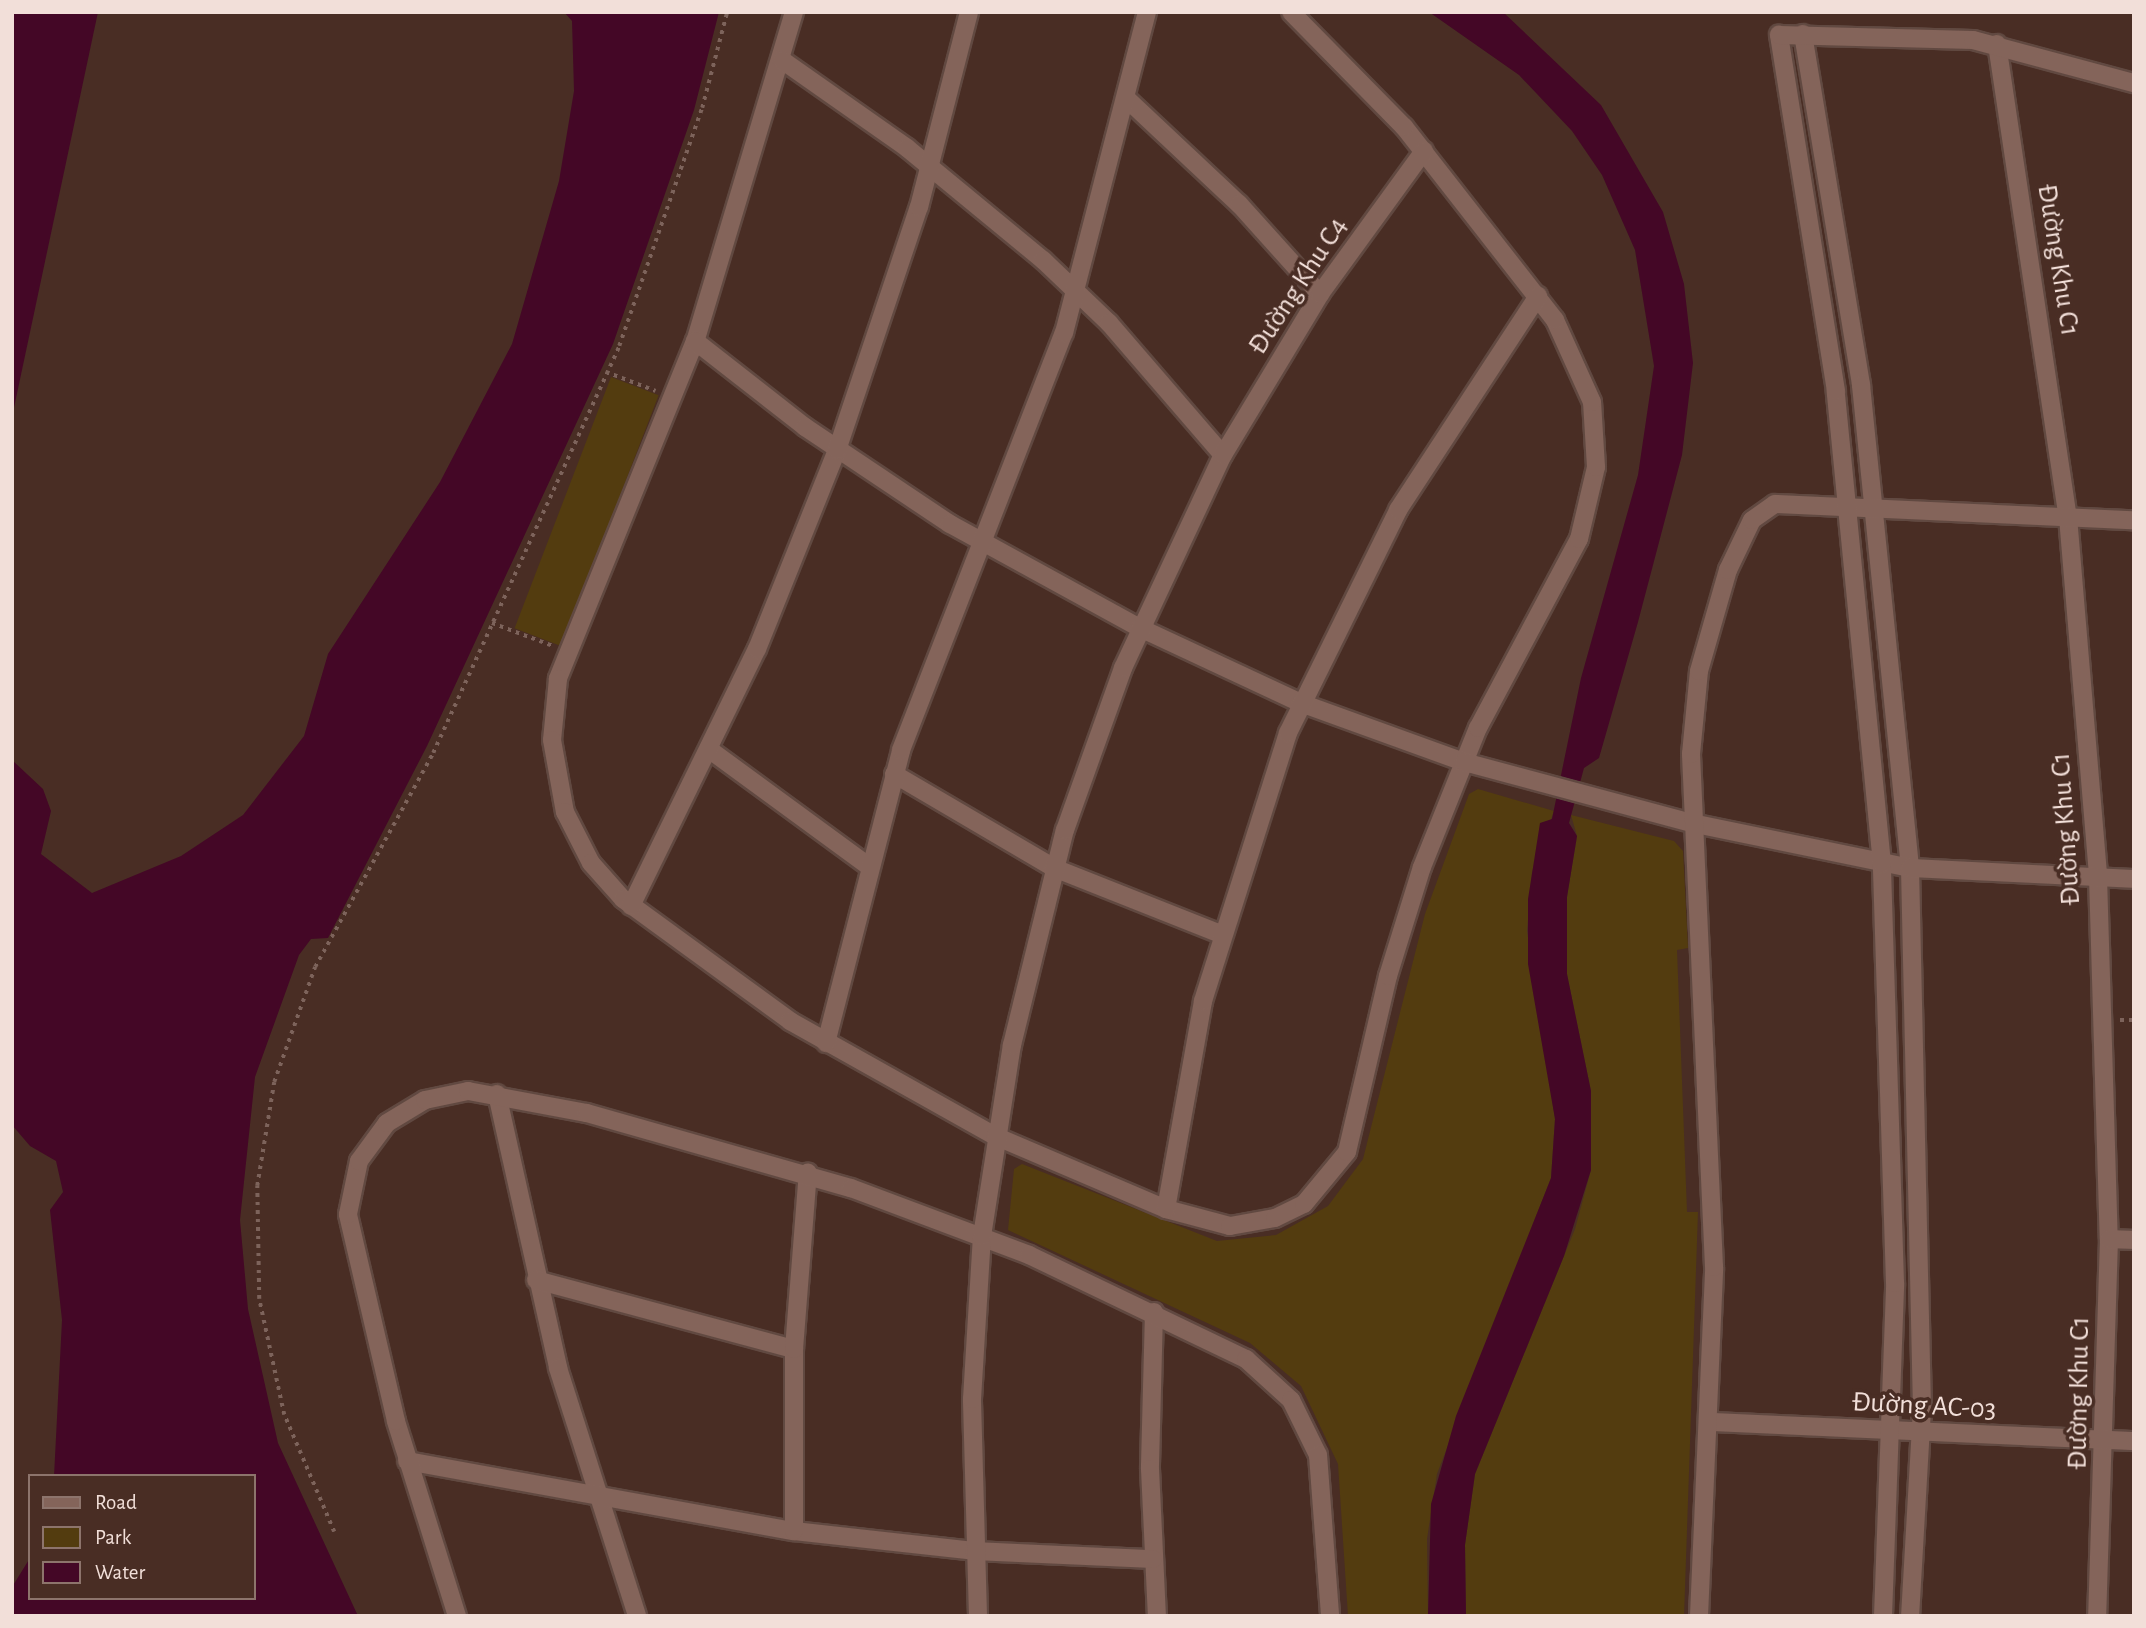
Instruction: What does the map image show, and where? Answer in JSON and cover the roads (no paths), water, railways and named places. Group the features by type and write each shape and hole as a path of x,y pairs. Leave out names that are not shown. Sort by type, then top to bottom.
{"street":[{"path":"794,12 782,60 695,341 566,655 552,710 554,768 569,821 591,863 631,906 826,1043 995,1136 1166,1209 1214,1224 1260,1222 1304,1204 1339,1166 1397,942 1464,762 1579,539 1594,485 1592,402 1576,355 1538,296 1424,151 1291,12"},
{"path":"631,906 710,750 837,450 930,165 969,12"},
{"path":"826,1043 867,865 894,774 1077,291 1147,12"},
{"path":"1804,34 1876,509 1910,868 1921,1433 1910,1616"},
{"path":"1883,1616 1894,1432 1882,864 1850,508 1779,36 1804,34 1997,44 2134,83"},
{"name":"Đường Khu C1","path":"1997,44 2068,517 2098,877 2109,1239 2105,1440 2096,1616"},
{"path":"782,60 930,165 1077,291 1223,455"},
{"path":"1127,99 1240,204 1320,294"},
{"name":"Đường Khu C4","path":"978,1616 974,1551 972,1399 982,1236 995,1136 1054,868 1140,628 1223,455 1320,294 1424,151"},
{"path":"1166,1209 1221,934 1301,703 1398,510 1538,296"},
{"path":"695,341 837,450 981,542 1140,628 1301,703 1464,762 1588,797 1696,824 1882,864 1910,868 2134,879"},
{"path":"1699,1616 1711,1422 1711,1113 1691,754 1699,671 1741,540 1770,506 2134,520"},
{"path":"710,750 867,865"},
{"path":"894,774 1054,868 1221,934"},
{"path":"457,1616 407,1461 351,1244 351,1187 368,1146 404,1110 455,1092 497,1094 808,1173 982,1236 1154,1312 1262,1371 1302,1417 1322,1477 1330,1616"},
{"path":"497,1094 536,1280 597,1499 637,1616"},
{"path":"794,1531 794,1349 808,1173"},
{"path":"2109,1239 2134,1240"},
{"path":"536,1280 794,1349"},
{"path":"1154,1312 1153,1559 1157,1616"},
{"name":"Đường AC-03","path":"1711,1422 2134,1441"},
{"path":"407,1461 597,1499 794,1531 974,1551 1153,1559"}],"water":[{"path":"12,12 98,12 12,417"},
{"path":"564,12 719,12 694,110 613,344 427,746 328,938 311,939 299,955 255,1077 240,1220 248,1309 278,1443 358,1616 12,1616 12,1587 28,1561 28,1600 256,1600 256,1474 54,1474 62,1320 50,1210 63,1192 56,1161 30,1146 12,1125 12,760 43,789 51,811 41,854 92,893 181,856 243,815 304,736 328,654 440,482 512,344 559,181 574,91 572,21"},
{"path":"1429,12 1503,12 1601,105 1663,212 1684,284 1693,363 1682,455 1638,622 1599,758 1584,768 1569,823 1577,836 1567,897 1567,974 1591,1091 1591,1170 1564,1256 1475,1474 1465,1545 1466,1616 1428,1616 1431,1504 1456,1416 1551,1178 1555,1119 1528,964 1528,899 1540,823 1552,819 1581,678 1638,475 1654,366 1635,250 1602,175 1572,131 1519,75"}]}
